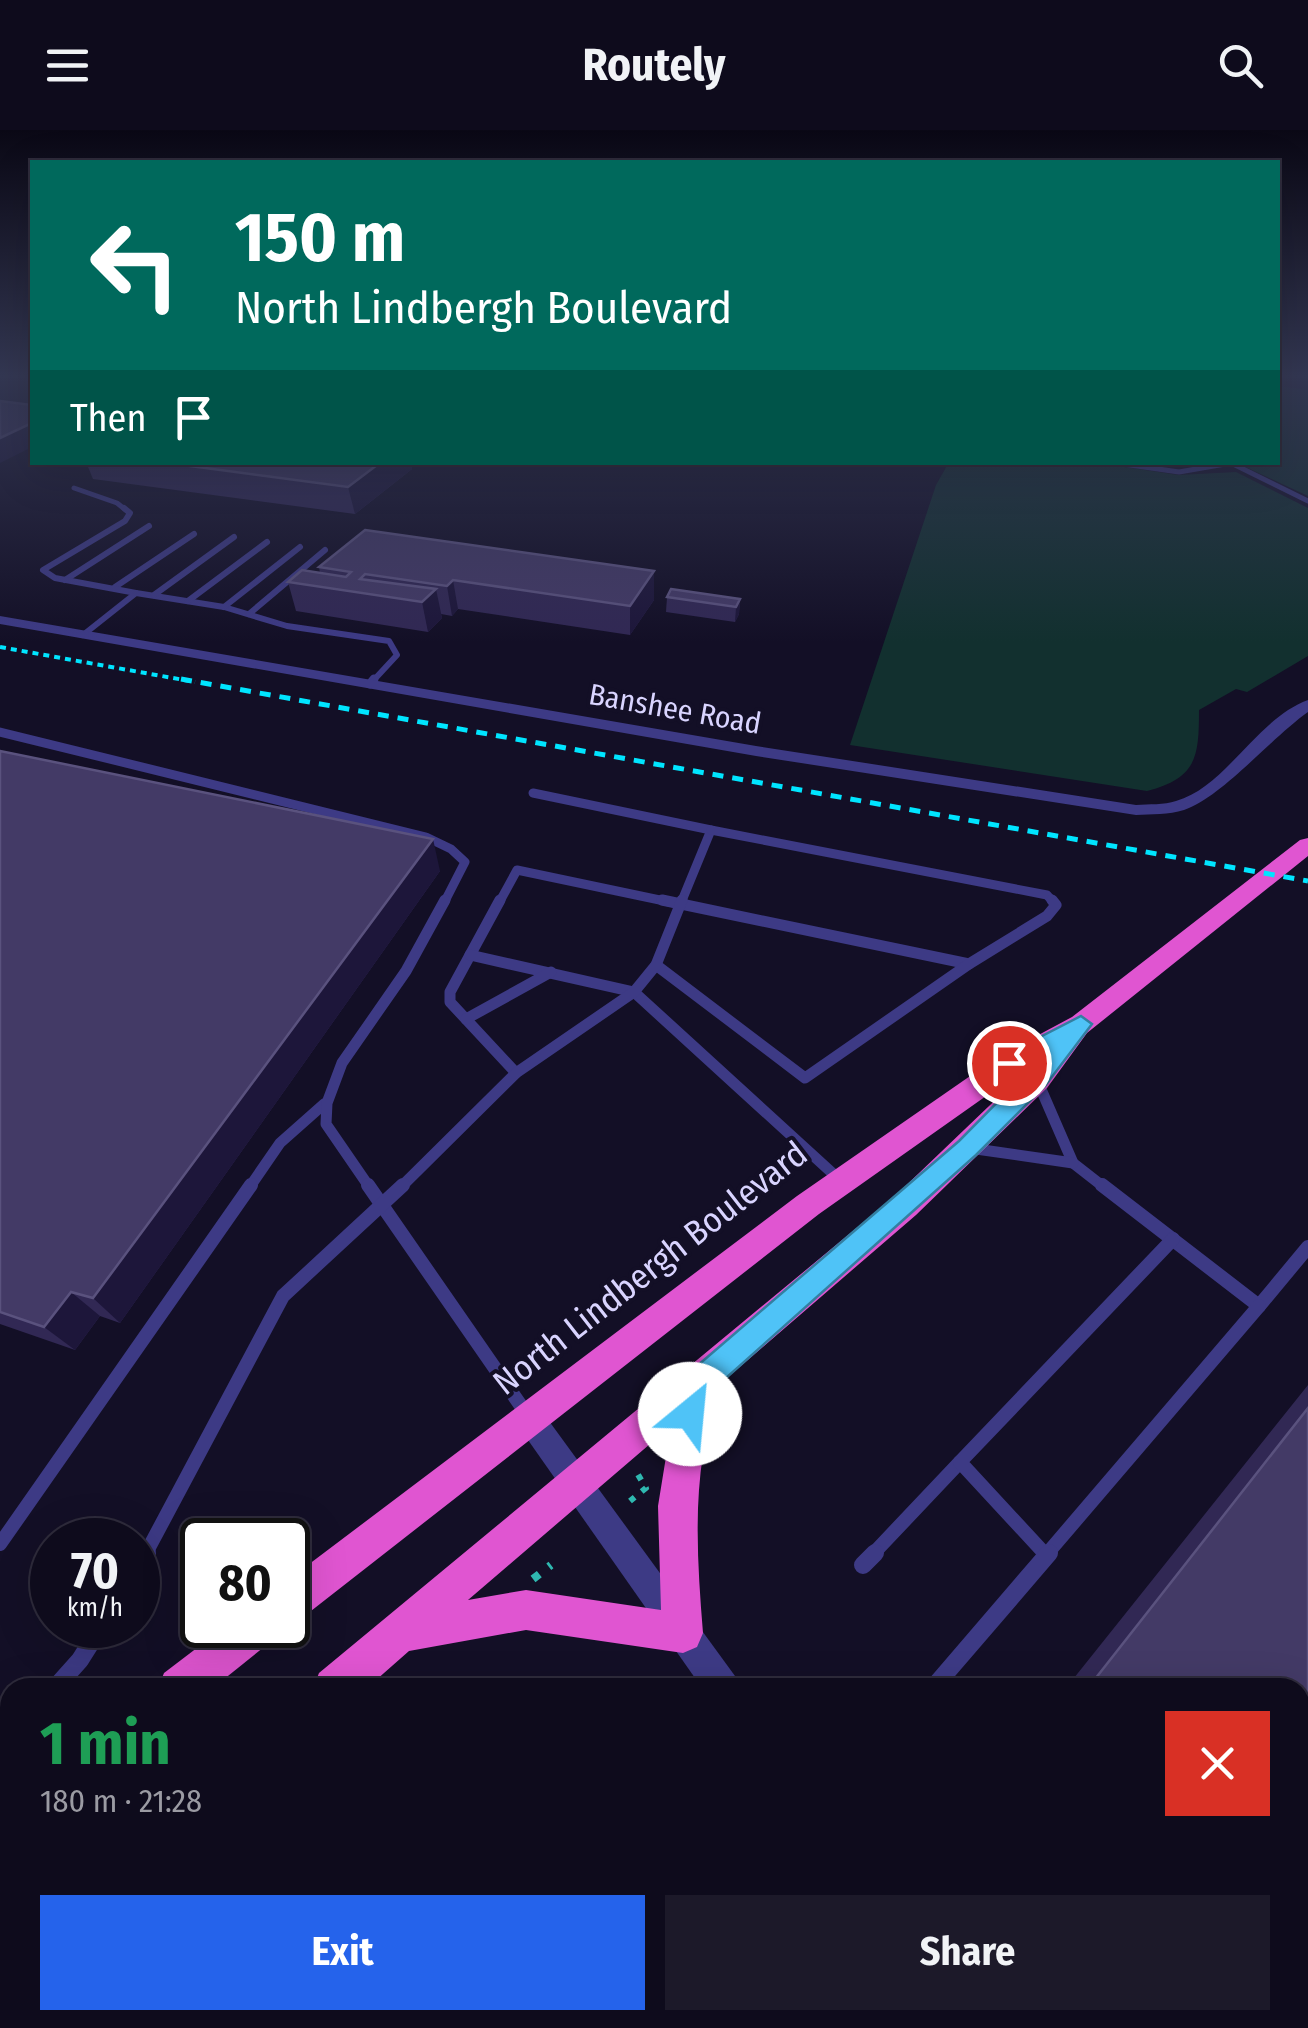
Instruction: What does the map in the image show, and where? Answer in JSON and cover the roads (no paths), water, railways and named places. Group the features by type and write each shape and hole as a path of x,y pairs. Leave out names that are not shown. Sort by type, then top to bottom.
{"highway":[{"name":"North Lindbergh Boulevard","path":"310,1587 841,1181 1009,1063 1081,1024 1308,845"},
{"name":"North Lindbergh Boulevard","path":"346,1678 707,1376 968,1148 1037,1080 1081,1024"},
{"path":"399,1632 526,1610 684,1633 676,1510 680,1450 707,1376"},
{"path":"191,1678 230,1648"}],"street":[{"name":"Banshee Road","path":"0,620 952,783 1136,810 1177,807 1202,796 1272,730 1308,705"},
{"path":"530,1420 716,1678"}],"lane":[{"path":"1134,466 1179,472 1215,466"},
{"path":"1235,466 1308,502"},
{"path":"74,488 117,502 130,513 125,521 43,570 65,580 224,607 287,626 390,642 397,655 370,684"},
{"path":"65,580 149,526"},
{"path":"115,587 194,534"},
{"path":"154,596 234,537"},
{"path":"188,601 267,542"},
{"path":"224,607 300,547"},
{"path":"250,614 324,550"},
{"path":"83,634 136,592"},
{"path":"0,732 426,837 451,849 464,862 408,968 344,1060 324,1104 280,1143 0,1544"},
{"path":"533,793 1054,899 1056,904 1046,916 805,1078 656,966"},
{"path":"160,1528 283,1296 383,1206 516,1073 634,992 656,966 711,830"},
{"path":"516,1073 450,1002 450,992 517,870 970,964"},
{"path":"470,955 634,992 841,1181"},
{"path":"466,1019 551,972"},
{"path":"1037,1080 1059,1138 1074,1163 1259,1306"},
{"path":"324,1104 326,1124 530,1420"},
{"path":"968,1148 1074,1163"},
{"path":"862,1565 1173,1240"},
{"path":"941,1678 1308,1247"},
{"path":"960,1462 1046,1554"},
{"path":"64,1678 88,1648"}],"railway":[{"path":"0,647 195,682"},
{"path":"181,679 1308,881"}]}
